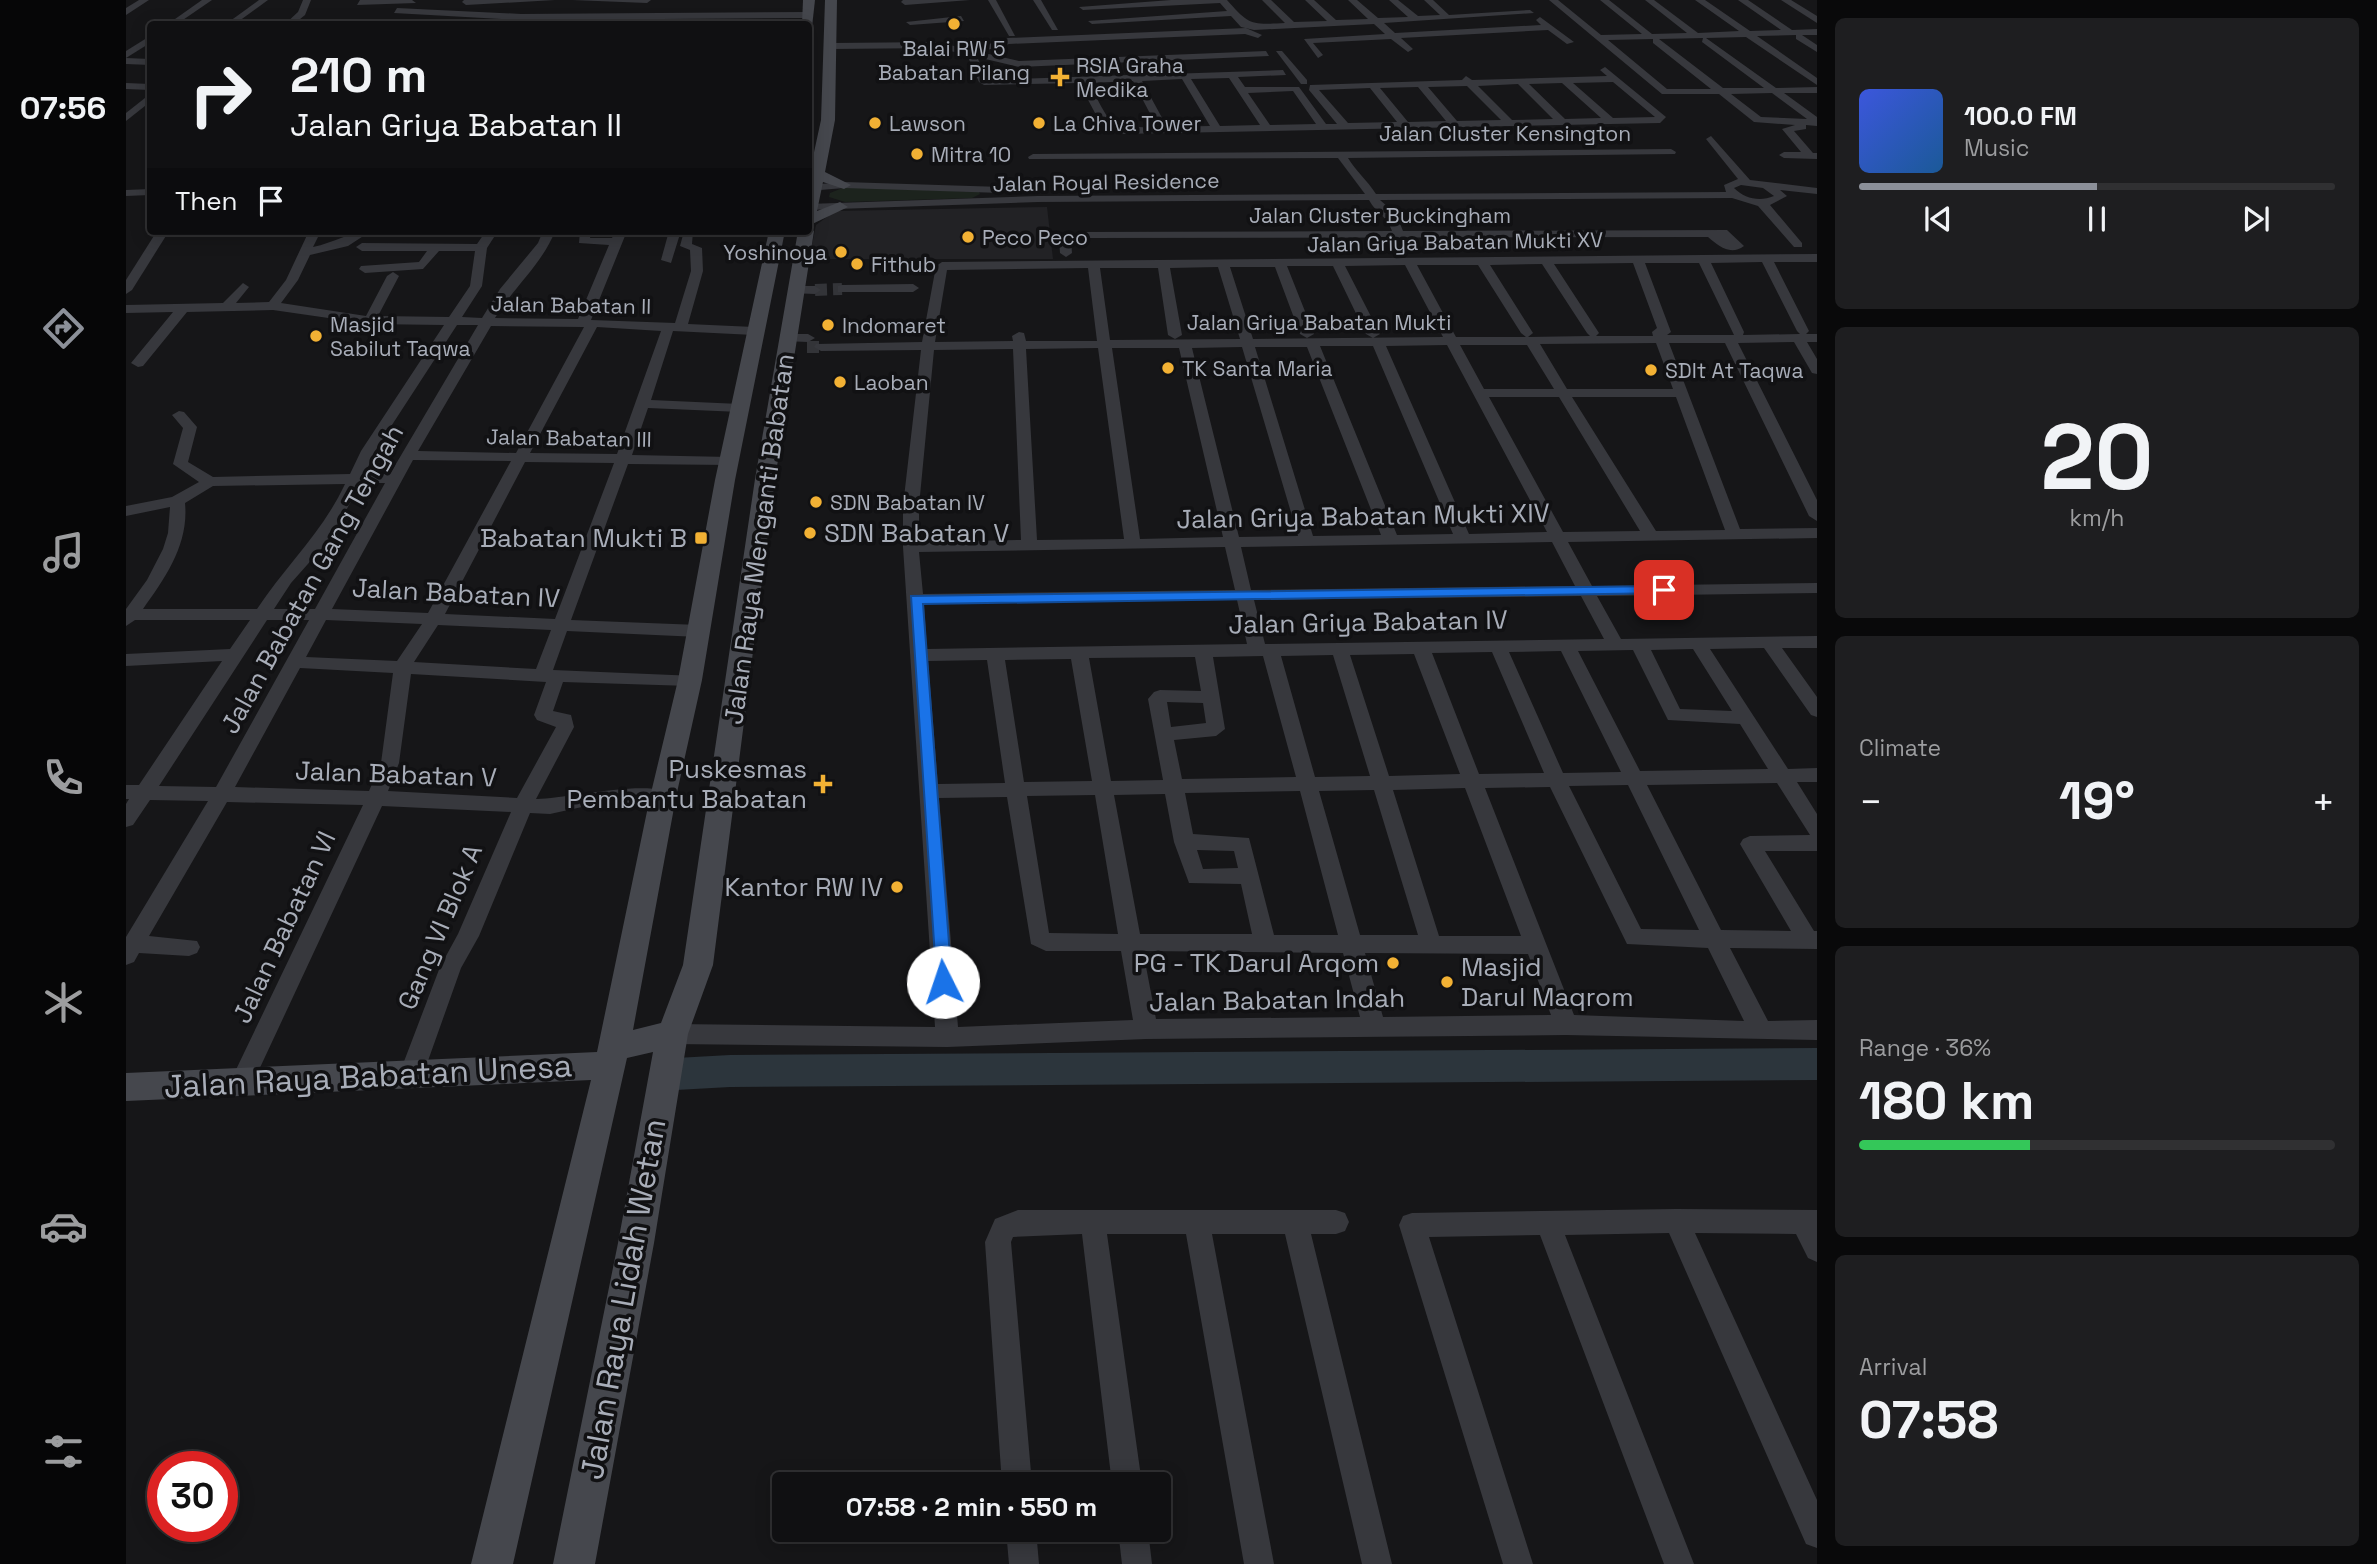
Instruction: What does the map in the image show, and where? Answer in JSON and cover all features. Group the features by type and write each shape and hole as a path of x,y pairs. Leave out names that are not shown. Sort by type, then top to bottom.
{"main road":[{"path":"808,20 809,0"},
{"path":"831,0 828,120 814,184 844,185"},
{"path":"812,213 840,207"},
{"name":"Jalan Raya Menganti Babatan","path":"671,1034 698,965 742,483 740,408 775,235"},
{"name":"Jalan Raya Menganti Babatan","path":"612,1056 699,631 742,483 811,342 805,290 806,235"},
{"path":"612,1056 671,1034"},
{"name":"Jalan Raya Lidah Wetan","path":"574,1564 636,1243 671,1034"},
{"name":"Jalan Raya Lidah Wetan","path":"492,1564 612,1056"},
{"name":"Jalan Raya Babatan Unesa","path":"126,1087 412,1072 612,1056"}],"street":[{"path":"126,12 145,0"},
{"path":"176,21 208,0"},
{"path":"234,21 264,0"},
{"path":"293,21 302,13 307,0"},
{"path":"521,17 534,0"},
{"path":"398,7 450,2 551,0"},
{"path":"576,0 647,0"},
{"path":"618,20 626,0"},
{"path":"914,34 905,4 954,3 966,0"},
{"path":"992,0 1010,37 1010,61"},
{"path":"1037,0 1055,28"},
{"path":"1081,3 1221,0 1248,26 1530,13"},
{"path":"1266,0 1292,24"},
{"path":"1309,0 1333,22"},
{"path":"1352,0 1408,50"},
{"path":"1393,0 1415,18"},
{"path":"1427,0 1447,17"},
{"path":"1514,0 1570,42"},
{"path":"1553,0 1662,91 1723,93 1817,90"},
{"path":"1604,0 1758,120 1817,124"},
{"path":"1649,0 1776,91 1817,124"},
{"path":"1699,0 1817,82"},
{"path":"1742,0 1817,49"},
{"path":"1785,0 1817,20"},
{"path":"360,3 521,17 808,20"},
{"path":"727,20 733,3"},
{"path":"954,3 968,32"},
{"path":"1081,3 1095,24 1234,13"},
{"path":"1480,7 1489,15"},
{"path":"463,21 470,14"},
{"path":"910,22 961,19"},
{"path":"1318,55 1307,41 1549,27"},
{"path":"1507,30 1516,37"},
{"path":"976,65 984,51 1010,37 1113,37 1250,31 1257,34 1283,73 1303,86 1323,126"},
{"path":"1461,32 1471,41"},
{"path":"1424,34 1432,41"},
{"path":"1600,40 1817,34"},
{"path":"1113,37 1164,130"},
{"path":"1349,38 1363,52"},
{"path":"830,44 953,43 977,40 984,51"},
{"path":"126,55 147,41"},
{"path":"953,43 1010,61"},
{"path":"883,44 938,45 984,51"},
{"path":"976,65 1010,61 1269,52 1345,126"},
{"path":"126,61 147,61"},
{"path":"976,65 983,81 989,83 1283,73"},
{"path":"1083,81 1105,124 1118,131 1660,120 1610,74 1420,84 1303,86"},
{"path":"1242,90 1303,86 1564,80 1610,74"},
{"path":"1232,75 1266,127"},
{"path":"1185,77 1216,128"},
{"path":"1564,80 1610,121"},
{"path":"1468,81 1509,123"},
{"path":"1520,81 1562,122"},
{"path":"1420,84 1455,124"},
{"path":"1372,85 1405,125"},
{"path":"126,86 147,87"},
{"path":"126,118 147,100"},
{"path":"1814,156 1787,129 1817,124"},
{"path":"1711,139 1746,182"},
{"name":"Jalan Cluster Kensington","path":"1033,157 1052,151 1654,153"},
{"name":"Jalan Cluster Kensington","path":"1340,153 1373,199"},
{"name":"Jalan Cluster Kensington","path":"1357,153 1363,168 1359,176"},
{"path":"1784,155 1814,156"},
{"path":"1731,191 1746,182 1817,193"},
{"path":"840,207 830,202 827,196 832,190 844,185"},
{"name":"Jalan Royal Residence","path":"844,185 1373,199"},
{"path":"1766,185 1777,191 1779,199"},
{"path":"1731,191 1761,202 1798,245"},
{"name":"Jalan Royal Residence","path":"840,207 1038,199 1373,199 1731,191"},
{"path":"126,193 147,192"},
{"path":"1761,202 1817,193"},
{"path":"1373,199 1392,216 1399,234"},
{"path":"1373,199 1381,234"},
{"name":"Jalan Cluster Buckingham","path":"1066,253 1065,239 1075,235 1711,233"},
{"path":"126,290 160,235"},
{"path":"273,306 306,254 314,235"},
{"path":"306,254 337,246 358,235"},
{"path":"365,270 423,265 445,235"},
{"path":"126,820 135,792 285,580 323,538 368,451 480,279 481,247 489,235"},
{"name":"Jalan Babatan Gang Tengah","path":"130,950 222,794 292,662 323,614 408,455 504,292 544,244 547,235"},
{"path":"403,665 433,620 588,324 619,237 583,241 585,235"},
{"path":"667,260 674,235"},
{"name":"Jalan Babatan II","path":"674,328 697,271 696,248 686,246 689,235"},
{"path":"362,247 481,247"},
{"name":"Jalan Griya Babatan Mukti XV","path":"929,341 941,268 944,265 1817,258"},
{"path":"1637,259 1680,393 1734,534"},
{"path":"1703,259 1734,335 1817,516"},
{"path":"1766,259 1806,334 1817,370"},
{"path":"1545,260 1594,332"},
{"path":"1409,261 1615,644"},
{"path":"1482,261 1651,536"},
{"path":"1337,262 1376,338 1463,539"},
{"path":"1223,263 1307,541"},
{"path":"1280,263 1391,540"},
{"path":"1093,264 1106,340 1133,544"},
{"path":"1163,264 1244,595 1307,784 1374,1026"},
{"path":"370,320 393,276"},
{"path":"227,306 243,287"},
{"path":"842,289 914,288"},
{"path":"138,363 185,306"},
{"name":"Jalan Babatan II","path":"126,309 273,306 370,320 450,324 588,324 754,331"},
{"path":"549,677 562,624 621,461 674,328"},
{"name":"Jalan Griya Babatan Mukti","path":"1529,337 1594,332 1661,335"},
{"name":"Jalan Griya Babatan Mukti","path":"811,342 1806,334 1817,338"},
{"path":"929,341 911,506 911,547 947,1037"},
{"path":"1019,341 1029,545"},
{"path":"1482,393 1680,393"},
{"path":"643,404 740,408"},
{"path":"179,415 190,427 180,464 210,482"},
{"name":"Jalan Babatan III","path":"408,455 621,461 742,483"},
{"path":"126,511 177,501 210,482 396,478"},
{"path":"127,617 161,571 180,515 177,501"},
{"name":"Jalan Griya Babatan Mukti XIV","path":"911,547 1817,533"},
{"path":"915,599 1817,588"},
{"name":"Jalan Babatan IV","path":"127,617 323,614 699,631"},
{"name":"Jalan Griya Babatan IV","path":"920,655 1817,642"},
{"path":"1769,643 1817,711"},
{"path":"1639,644 1674,715 1746,718"},
{"path":"1699,645 1817,830"},
{"path":"1567,646 1631,778 1761,1031"},
{"path":"1498,647 1556,779 1632,936 1638,940 1812,940"},
{"path":"1421,648 1566,1025"},
{"path":"1340,649 1432,946"},
{"path":"1165,734 1216,729 1203,650"},
{"path":"1079,653 1101,788 1133,943 1146,1029"},
{"path":"995,654 1039,939 1046,942 1536,945"},
{"path":"126,660 234,655"},
{"path":"292,662 403,665 549,677 690,680"},
{"name":"Jalan Babatan VI","path":"243,1080 390,763 403,665"},
{"name":"Gang VI Blok A","path":"412,1072 451,967 468,936 523,806 565,727 564,720 543,715 549,677"},
{"path":"1211,697 1158,697 1184,842 1196,877 1249,876"},
{"path":"930,791 1817,775"},
{"name":"Jalan Babatan V","path":"135,792 376,798 550,807 591,798 663,797"},
{"path":"1184,842 1240,841 1265,944"},
{"path":"1812,940 1750,844 1817,843"},
{"path":"130,950 190,947"},
{"name":"Jalan Babatan Indah","path":"671,1034 947,1037 1146,1029 1566,1025 1761,1031 1817,1030"},
{"path":"1676,1220 1817,1533"},
{"path":"1518,1564 1412,1226 1676,1220 1810,1222 1817,1249"},
{"path":"1016,1472 998,1242 1004,1228 1018,1222 1336,1222"},
{"path":"1093,1222 1125,1472"},
{"path":"1197,1222 1259,1564"},
{"path":"1295,1222 1377,1564"},
{"path":"1548,1223 1679,1564"},
{"path":"1022,1542 1024,1564"},
{"path":"1135,1542 1138,1564"}],"shaded area":[{"path":"845,187 980,194 972,198 845,202 829,197 830,193"},
{"path":"1047,207 1053,259 809,259 816,225 835,211"}],"waterway":[{"path":"676,1074 730,1071 1817,1064"}],"tunnel":[{"path":"815,290 842,289"},
{"path":"807,347 821,347"}],"place":[{"name":"Balai RW 5 Babatan Pilang","path":"954,24"},
{"name":"RSIA Graha Medika","path":"1060,77"},
{"name":"Lawson","path":"875,123"},
{"name":"La Chiva Tower","path":"1039,123"},
{"name":"Mitra 10","path":"917,154"},
{"name":"Peco Peco","path":"968,237"},
{"name":"Yoshinoya","path":"841,252"},
{"name":"Fithub","path":"857,264"},
{"name":"Indomaret","path":"828,325"},
{"name":"Masjid Sabilut Taqwa","path":"316,336"},
{"name":"TK Santa Maria","path":"1168,368"},
{"name":"SDIt At Taqwa","path":"1651,370"},
{"name":"Laoban","path":"840,382"},
{"name":"SDN Babatan IV","path":"816,502"},
{"name":"SDN Babatan V","path":"810,533"},
{"name":"Babatan Mukti B","path":"701,538"},
{"name":"Puskesmas Pembantu Babatan","path":"823,784"},
{"name":"Kantor RW IV","path":"897,887"},
{"name":"PG - TK Darul Arqom","path":"1393,963"},
{"name":"Masjid Darul Maqrom","path":"1447,982"}],"route":[{"path":"943,982 915,599 1664,590"}]}
